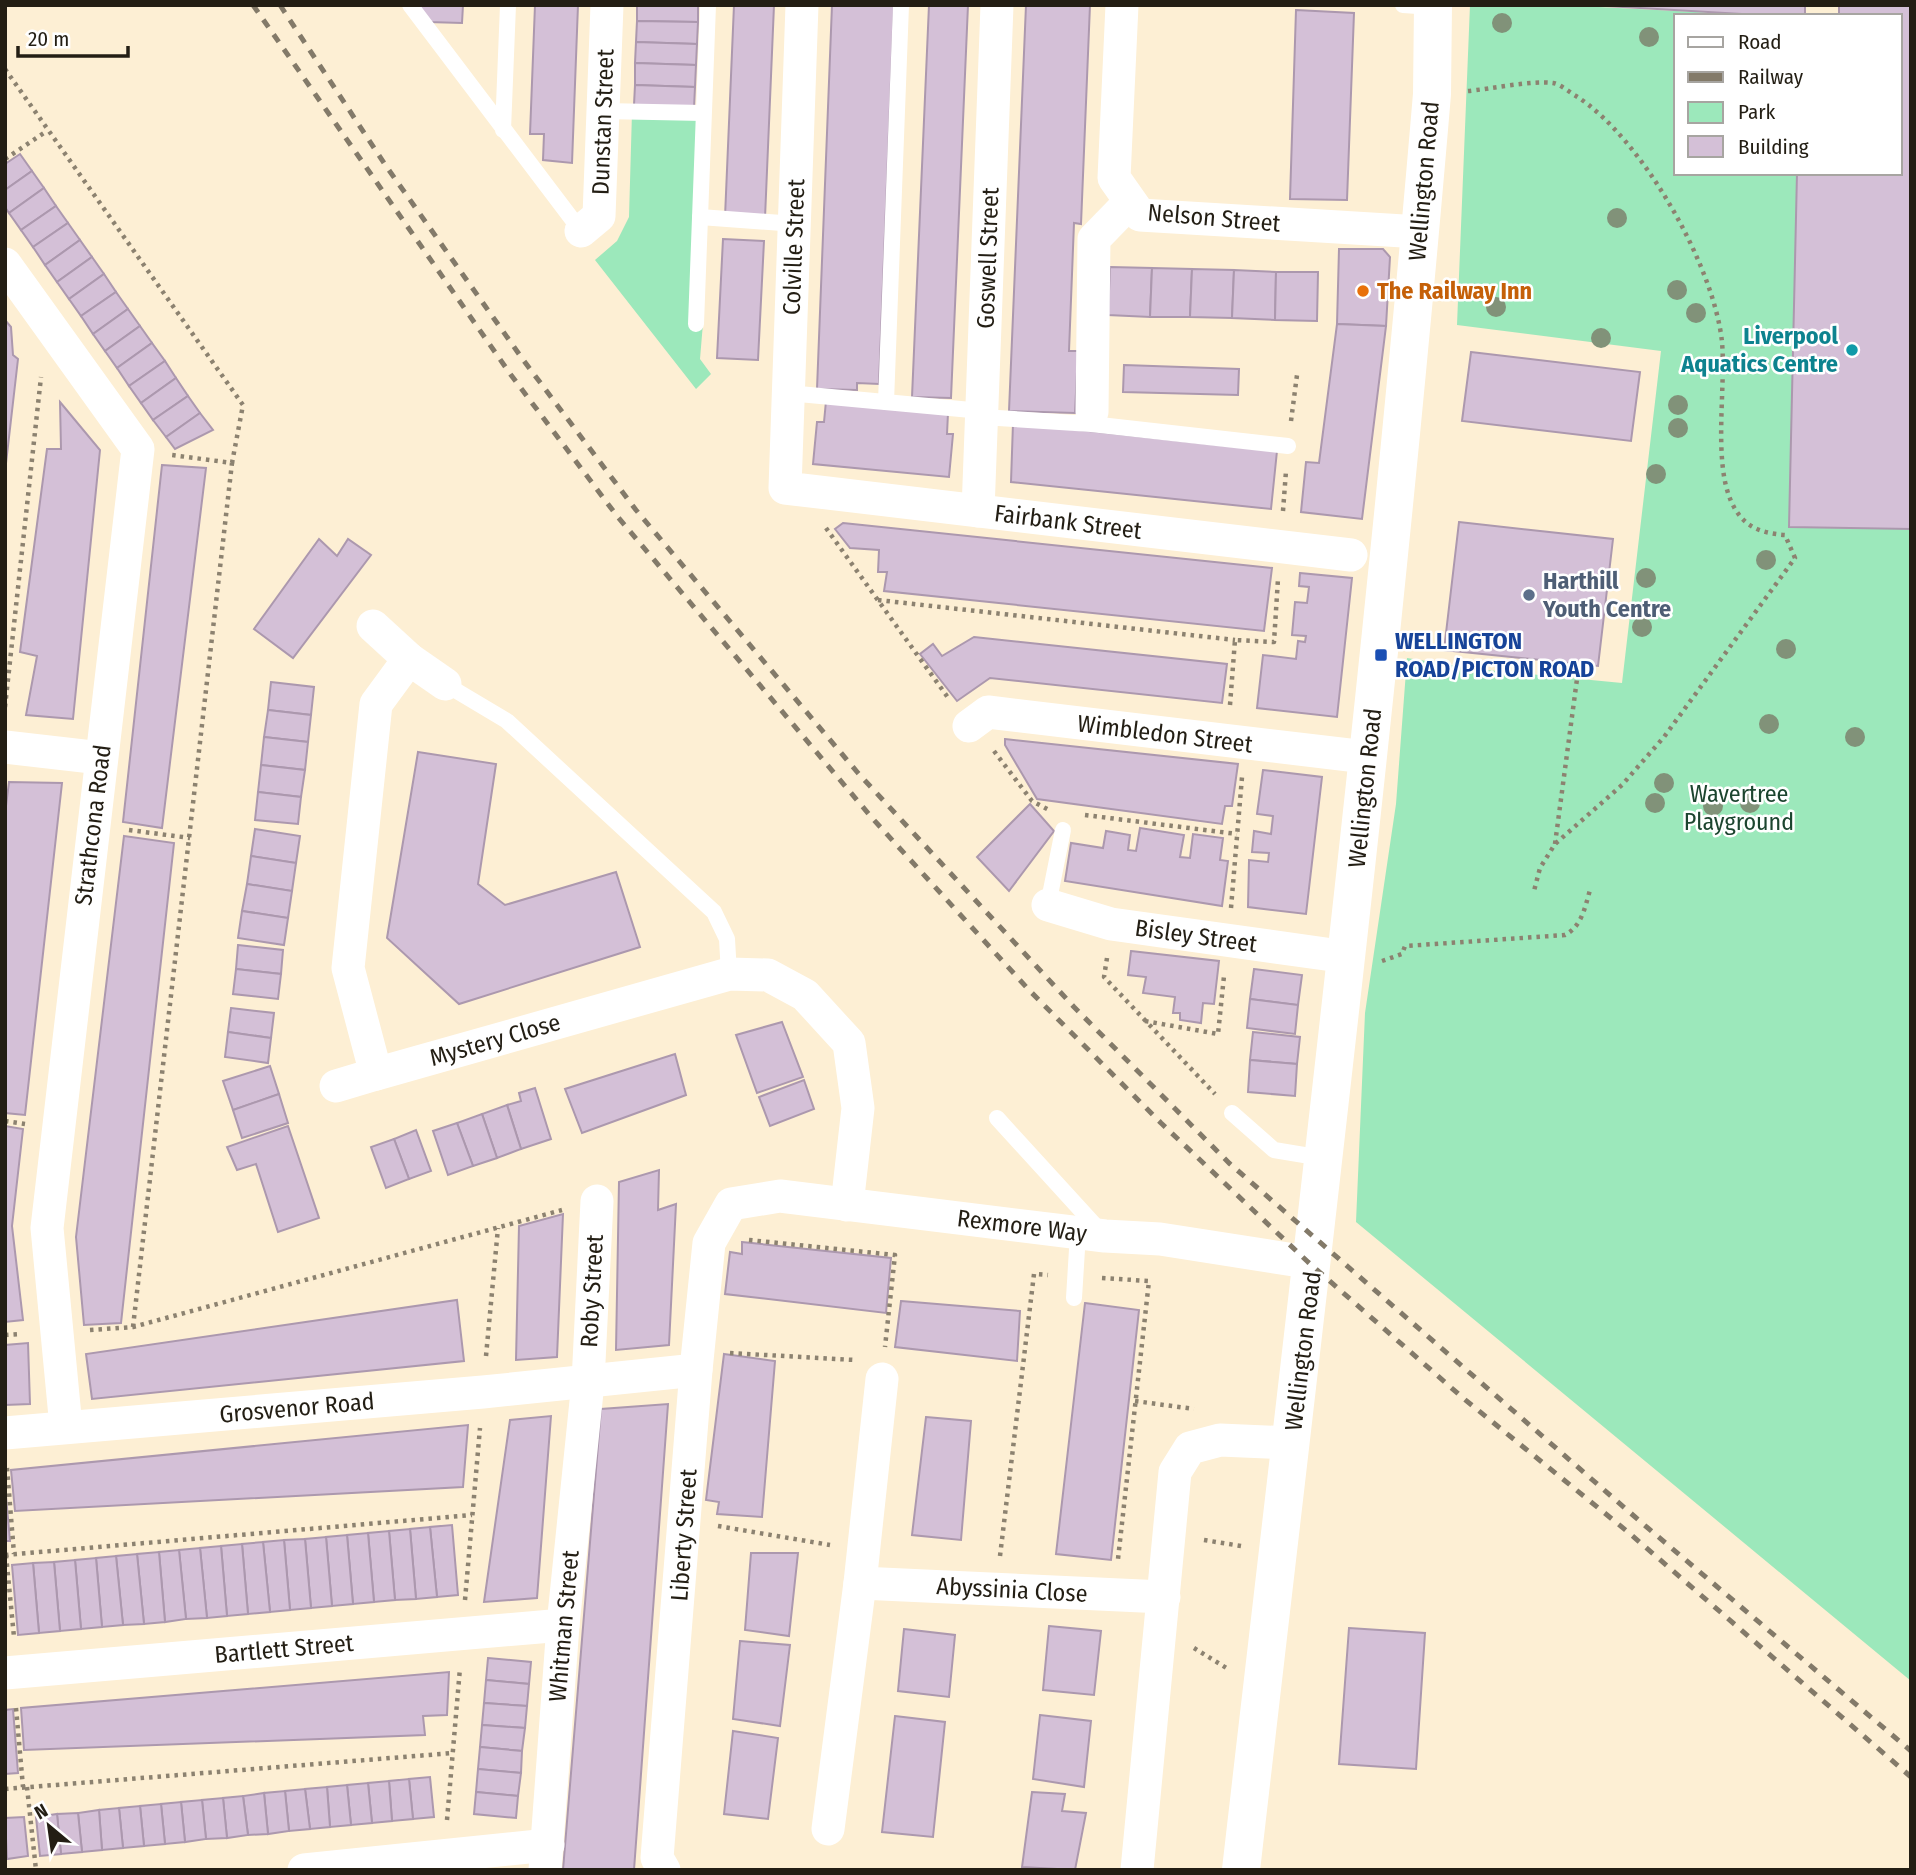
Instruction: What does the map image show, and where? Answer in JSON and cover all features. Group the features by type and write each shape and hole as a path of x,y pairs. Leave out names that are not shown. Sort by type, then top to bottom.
{"main road":[{"name":"Wellington Road","path":"1241,1870 1313,1264 1322,1158 1361,959 1366,757 1381,655 1432,94 1423,6"}],"street":[{"name":"Dunstan Street","path":"581,231 599,216 607,5"},
{"name":"Colville Street","path":"792,489 788,393 802,5"},
{"name":"Goswell Street","path":"978,511 997,5"},
{"name":"Nelson Street","path":"1122,5 1114,178 1140,215 1420,232"},
{"path":"1092,418 1094,239 1130,202"},
{"path":"5,264 138,450"},
{"name":"Strathcona Road","path":"66,1427 47,1228 138,450"},
{"name":"Fairbank Street","path":"792,489 1351,555"},
{"path":"373,626 410,659 445,684"},
{"path":"376,1074 348,968 376,704 410,659"},
{"name":"Wimbledon Street","path":"969,726 988,712 1366,757"},
{"path":"5,747 101,758"},
{"name":"Bisley Street","path":"1048,905 1111,924 1361,959"},
{"name":"Mystery Close","path":"336,1086 729,974 768,975 806,995 849,1043 858,1108 847,1205"},
{"name":"Rexmore Way","path":"731,1204 780,1196 1092,1235 1160,1239 1313,1264"},
{"name":"Roby Street","path":"588,1382 597,1201"},
{"name":"Liberty Street","path":"664,1870 657,1858 697,1360 709,1243 731,1204"},
{"name":"Grosvenor Road","path":"6,1446 66,1427 588,1382 697,1360"},
{"path":"828,1829 860,1583 875,1362"},
{"name":"Whitman Street","path":"547,1857 563,1625 588,1382"},
{"name":"Wellington Road","path":"1137,1870 1175,1472 1190,1448 1220,1440 1292,1443"},
{"name":"Abyssinia Close","path":"860,1583 1115,1595 1162,1612"},
{"name":"Bartlett Street","path":"12,1672 563,1625"},
{"path":"304,1870 444,1856 547,1857"}],"lane":[{"path":"410,5 581,231"},
{"path":"503,130 508,5"},
{"path":"696,324 708,5"},
{"path":"886,402 901,5"},
{"path":"603,111 703,113"},
{"path":"700,217 795,224"},
{"path":"788,393 982,414 1092,418 1288,446"},
{"path":"445,684 507,722 714,912 727,939 729,974"},
{"path":"1048,905 1064,824"},
{"path":"1232,1112 1274,1150 1322,1158"},
{"path":"997,1118 1092,1235 1076,1277 1074,1298"}],"path":[{"path":"5,69 243,405 232,463 133,1327"},
{"path":"1432,94 1554,83 1596,109 1625,140 1656,181 1685,233 1713,300 1721,341 1723,467 1730,499 1742,520 1761,533 1785,535 1796,558 1664,737 1622,785 1555,844 1540,868 1534,891"},
{"path":"5,159 47,131"},
{"path":"5,707 47,323"},
{"path":"138,450 232,463"},
{"path":"792,489 969,726 994,751 1032,801 1064,824 1086,815 1237,834"},
{"path":"877,600 1235,640 1274,642 1281,547"},
{"path":"1145,1021 1218,1034 1237,834 1235,640"},
{"path":"1555,844 1579,664"},
{"path":"93,825 190,838"},
{"path":"1361,959 1394,959 1402,954 1405,946 1565,934 1574,930 1580,920 1590,890"},
{"path":"1111,924 1104,978 1232,1112"},
{"path":"5,1335 133,1327 597,1201"},
{"path":"444,1856 498,1228"},
{"path":"697,1360 875,1362 895,1255 713,1236"},
{"path":"996,1589 1034,1274 1149,1281 1115,1595"},
{"path":"6,1446 13,1554"},
{"path":"36,1870 12,1672 6,1555 472,1515"},
{"path":"686,1520 842,1547 860,1583"},
{"path":"1169,1535 1277,1552"},
{"path":"1162,1612 1236,1674 1264,1676"},
{"path":"5,1789 453,1753"}],"green space":[{"name":"Wavertree Playground","path":"1470,5 1560,5 1734,14 1674,14 1674,175 1797,175 1789,527 1911,529 1911,1681 1356,1222 1365,1013 1396,804 1407,658 1477,669 1622,683 1661,351 1457,325"},
{"path":"632,112 703,113 703,323 700,359 711,374 696,389 595,260 617,241 629,217"}],"building":[{"path":"415,5 463,5 462,23 428,22"},
{"path":"535,5 578,5 572,163 543,160 544,134 530,134"},
{"path":"637,5 698,5 698,22 637,21"},
{"path":"734,5 774,5 765,218 725,217"},
{"path":"832,5 894,5 879,384 857,383 857,390 817,389"},
{"path":"929,5 968,5 951,398 912,397"},
{"path":"1026,5 1090,5 1081,224 1074,223 1069,351 1078,351 1075,413 1009,411"},
{"path":"1589,5 1805,5 1805,14 1742,14"},
{"name":"Liverpool Aquatics Centre","path":"1839,5 1911,5 1911,529 1789,527 1797,175 1902,175 1902,14 1839,14"},
{"path":"1296,10 1354,13 1347,200 1290,199"},
{"path":"637,21 698,22 697,44 636,42"},
{"path":"636,42 697,44 696,65 635,63"},
{"path":"635,63 696,65 695,87 635,85"},
{"path":"635,85 695,87 694,108 634,105"},
{"path":"20,154 32,171 5,190 5,164"},
{"path":"32,171 44,188 9,213 5,207 5,190"},
{"path":"44,188 56,206 21,230 9,213"},
{"path":"56,206 68,223 33,247 21,230"},
{"path":"68,223 80,240 45,265 33,247"},
{"path":"723,239 764,241 758,360 717,358"},
{"path":"80,240 92,257 57,282 45,265"},
{"name":"The Railway Inn","path":"1339,249 1383,249 1390,257 1386,326 1337,324"},
{"path":"92,257 104,274 69,299 57,282"},
{"path":"1110,267 1152,268 1150,317 1108,315"},
{"path":"1152,268 1192,269 1190,317 1150,317"},
{"path":"1192,269 1234,270 1232,318 1190,317"},
{"path":"1234,270 1276,272 1275,320 1232,318"},
{"path":"1276,272 1318,272 1317,321 1275,320"},
{"path":"104,274 116,292 81,316 69,299"},
{"path":"116,292 128,309 93,334 81,316"},
{"path":"128,309 140,326 105,351 93,334"},
{"path":"5,320 11,327 13,355 18,359 5,472"},
{"path":"1337,324 1386,326 1362,519 1301,512 1306,462 1319,463"},
{"path":"140,326 152,343 117,368 105,351"},
{"path":"152,343 165,361 129,386 117,368"},
{"path":"1471,352 1640,372 1631,441 1462,421"},
{"path":"165,361 176,378 141,403 129,386"},
{"path":"1124,365 1239,369 1238,395 1123,392"},
{"path":"176,378 188,396 153,420 141,403"},
{"path":"188,396 200,413 166,437 153,420"},
{"path":"826,401 948,413 947,434 953,434 949,477 813,464 817,422 824,422"},
{"path":"60,402 100,450 73,719 26,715 37,656 20,652 47,449 61,449"},
{"path":"200,413 213,430 175,449 166,437"},
{"path":"1013,423 1277,451 1271,509 1011,482"},
{"path":"162,465 206,468 162,828 123,822"},
{"name":"Harthill Youth Centre","path":"1459,522 1613,539 1598,666 1444,650"},
{"path":"843,523 1272,568 1264,631 884,591 887,572 878,572 879,550 850,548 835,529"},
{"path":"319,539 337,556 348,539 371,555 293,658 254,629"},
{"path":"1300,573 1352,578 1337,717 1257,708 1263,655 1296,659 1298,641 1305,642 1306,636 1292,635 1295,602 1307,603 1309,587 1299,586"},
{"path":"974,637 1227,664 1222,703 990,678 957,701 920,654 933,644 942,656"},
{"path":"271,682 314,687 311,715 268,710"},
{"path":"268,710 311,715 308,742 264,737"},
{"path":"264,737 308,742 305,770 261,765"},
{"path":"1005,739 1238,764 1232,806 1225,806 1222,824 1037,799 1005,745"},
{"path":"418,752 496,764 478,884 505,905 616,872 640,947 459,1004 387,938"},
{"path":"261,765 305,770 301,797 258,792"},
{"path":"1263,770 1322,777 1306,914 1248,907 1249,860 1268,862 1269,853 1252,852 1254,831 1271,834 1273,816 1257,814"},
{"path":"9,782 62,783 25,1115 5,1113 5,814"},
{"path":"258,792 301,797 298,824 255,820"},
{"path":"1030,804 1054,831 1009,891 977,857"},
{"path":"1140,828 1184,835 1180,857 1190,858 1193,834 1223,838 1220,860 1228,861 1222,906 1065,881 1071,843 1103,848 1106,831 1130,835 1128,850 1136,851"},
{"path":"255,829 300,836 296,863 251,856"},
{"path":"124,836 174,843 121,1323 84,1325 76,1237"},
{"path":"251,856 296,863 292,891 247,884"},
{"path":"247,884 292,891 288,918 242,911"},
{"path":"242,911 288,918 284,945 238,938"},
{"path":"238,945 283,950 281,974 236,969"},
{"path":"1131,951 1219,961 1214,1004 1203,1003 1201,1023 1180,1020 1180,1013 1173,1013 1175,997 1143,993 1146,977 1128,975"},
{"path":"236,969 281,974 278,999 233,994"},
{"path":"1254,969 1302,975 1298,1005 1250,999"},
{"path":"1250,999 1298,1005 1295,1034 1247,1028"},
{"path":"231,1008 274,1013 271,1038 228,1032"},
{"path":"782,1022 803,1077 757,1093 736,1035"},
{"path":"228,1032 271,1038 268,1063 225,1057"},
{"path":"1253,1032 1300,1037 1297,1064 1250,1060"},
{"path":"675,1054 686,1095 582,1133 565,1089"},
{"path":"1250,1060 1297,1064 1295,1096 1248,1092"},
{"path":"270,1066 279,1094 233,1110 223,1081"},
{"path":"804,1080 814,1109 770,1126 759,1097"},
{"path":"535,1088 551,1139 521,1149 507,1105 521,1101 519,1093"},
{"path":"279,1094 288,1123 242,1138 233,1110"},
{"path":"507,1105 521,1149 497,1158 482,1114"},
{"path":"482,1114 497,1158 473,1166 457,1123"},
{"path":"457,1123 473,1166 448,1175 433,1131"},
{"path":"5,1126 23,1129 12,1226 23,1320 5,1322"},
{"path":"288,1126 319,1218 278,1232 256,1164 237,1170 227,1147"},
{"path":"416,1130 431,1171 409,1179 394,1139"},
{"path":"394,1139 409,1179 386,1188 371,1147"},
{"path":"659,1170 658,1210 676,1204 669,1345 616,1350 619,1182"},
{"path":"563,1214 557,1357 516,1360 519,1226"},
{"path":"742,1242 891,1258 886,1313 725,1294 730,1252 742,1254"},
{"path":"457,1300 464,1361 92,1399 86,1354"},
{"path":"901,1301 1020,1311 1017,1361 895,1347"},
{"path":"1085,1303 1139,1310 1111,1560 1056,1554"},
{"path":"28,1343 30,1404 5,1405 5,1345"},
{"path":"724,1354 775,1361 762,1517 717,1514 719,1502 706,1500"},
{"path":"668,1404 634,1870 563,1870 601,1409"},
{"path":"551,1416 537,1598 484,1602 510,1420"},
{"path":"926,1417 971,1421 961,1540 912,1535"},
{"path":"468,1425 463,1487 15,1511 11,1470"},
{"path":"5,1485 10,1541 5,1541"},
{"path":"452,1525 458,1595 437,1597 430,1527"},
{"path":"430,1527 437,1597 416,1599 410,1529"},
{"path":"410,1529 416,1599 395,1600 389,1531"},
{"path":"389,1531 395,1600 374,1602 368,1533"},
{"path":"368,1533 374,1602 353,1604 347,1535"},
{"path":"347,1535 353,1604 332,1606 326,1537"},
{"path":"326,1537 332,1606 311,1608 305,1539"},
{"path":"305,1539 311,1608 290,1610 284,1540"},
{"path":"284,1540 290,1610 270,1612 263,1542"},
{"path":"263,1542 270,1612 248,1614 242,1544"},
{"path":"242,1544 248,1614 227,1616 221,1546"},
{"path":"221,1546 227,1616 207,1618 200,1548"},
{"path":"200,1548 207,1618 186,1619 179,1550"},
{"path":"179,1550 186,1619 165,1622 159,1552"},
{"path":"159,1552 165,1622 144,1624 137,1554"},
{"path":"751,1553 798,1553 789,1636 745,1630"},
{"path":"137,1554 144,1624 123,1625 116,1556"},
{"path":"116,1556 123,1625 102,1627 96,1558"},
{"path":"96,1558 102,1627 81,1629 75,1560"},
{"path":"75,1560 81,1629 60,1631 54,1562"},
{"path":"54,1562 60,1631 39,1633 33,1563"},
{"path":"33,1563 39,1633 18,1635 12,1565"},
{"path":"1049,1626 1101,1631 1094,1695 1043,1690"},
{"path":"1349,1628 1425,1633 1416,1769 1339,1764"},
{"path":"904,1629 955,1635 949,1697 898,1691"},
{"path":"740,1641 790,1645 780,1726 733,1719"},
{"path":"488,1658 531,1662 529,1684 486,1680"},
{"path":"449,1672 447,1715 423,1716 425,1735 24,1750 21,1708"},
{"path":"486,1680 529,1684 527,1706 484,1703"},
{"path":"484,1703 527,1706 525,1728 482,1725"},
{"path":"13,1709 18,1773 5,1774 5,1710"},
{"path":"1040,1715 1091,1721 1084,1787 1033,1779"},
{"path":"895,1716 945,1722 933,1837 882,1832"},
{"path":"482,1725 525,1728 522,1751 480,1747"},
{"path":"733,1731 778,1738 768,1819 724,1814"},
{"path":"480,1747 522,1751 521,1773 478,1769"},
{"path":"478,1769 521,1773 518,1796 476,1792"},
{"path":"430,1777 434,1817 413,1819 409,1779"},
{"path":"409,1779 413,1819 392,1821 389,1781"},
{"path":"389,1781 392,1821 372,1823 368,1783"},
{"path":"368,1783 372,1823 351,1825 347,1785"},
{"path":"347,1785 351,1825 330,1827 327,1787"},
{"path":"327,1787 330,1827 310,1829 305,1789"},
{"path":"305,1789 310,1829 289,1831 285,1791"},
{"path":"285,1791 289,1831 268,1834 264,1793"},
{"path":"476,1792 518,1796 516,1818 474,1814"},
{"path":"1032,1792 1065,1794 1062,1811 1086,1813 1075,1870 1022,1867"},
{"path":"264,1793 268,1834 248,1835 243,1796"},
{"path":"243,1796 248,1835 227,1838 223,1798"},
{"path":"223,1798 227,1838 206,1839 202,1800"},
{"path":"202,1800 206,1839 185,1842 181,1802"},
{"path":"181,1802 185,1842 165,1844 161,1804"},
{"path":"161,1804 165,1844 144,1846 140,1806"},
{"path":"140,1806 144,1846 123,1848 119,1808"},
{"path":"119,1808 123,1848 102,1850 99,1810"},
{"path":"99,1810 102,1850 82,1852 78,1813"},
{"path":"78,1813 82,1852 61,1854 57,1814"},
{"path":"57,1814 61,1854 40,1856 36,1817"},
{"path":"24,1817 28,1856 7,1859 5,1818"}],"railway":[{"path":"253,5 511,375 617,516 873,819 1029,990 1161,1123 1308,1262 1463,1398 1628,1532 1911,1777"},
{"path":"280,5 386,166 524,361 636,510 858,773 1074,1007 1229,1163 1642,1523 1911,1751"}],"place":[{"name":"The Railway Inn","path":"1363,291"},
{"name":"Liverpool Aquatics Centre","path":"1852,350"},
{"name":"Harthill Youth Centre","path":"1529,595"},
{"name":"WELLINGTON ROAD/PICTON ROAD","path":"1381,655"}]}
